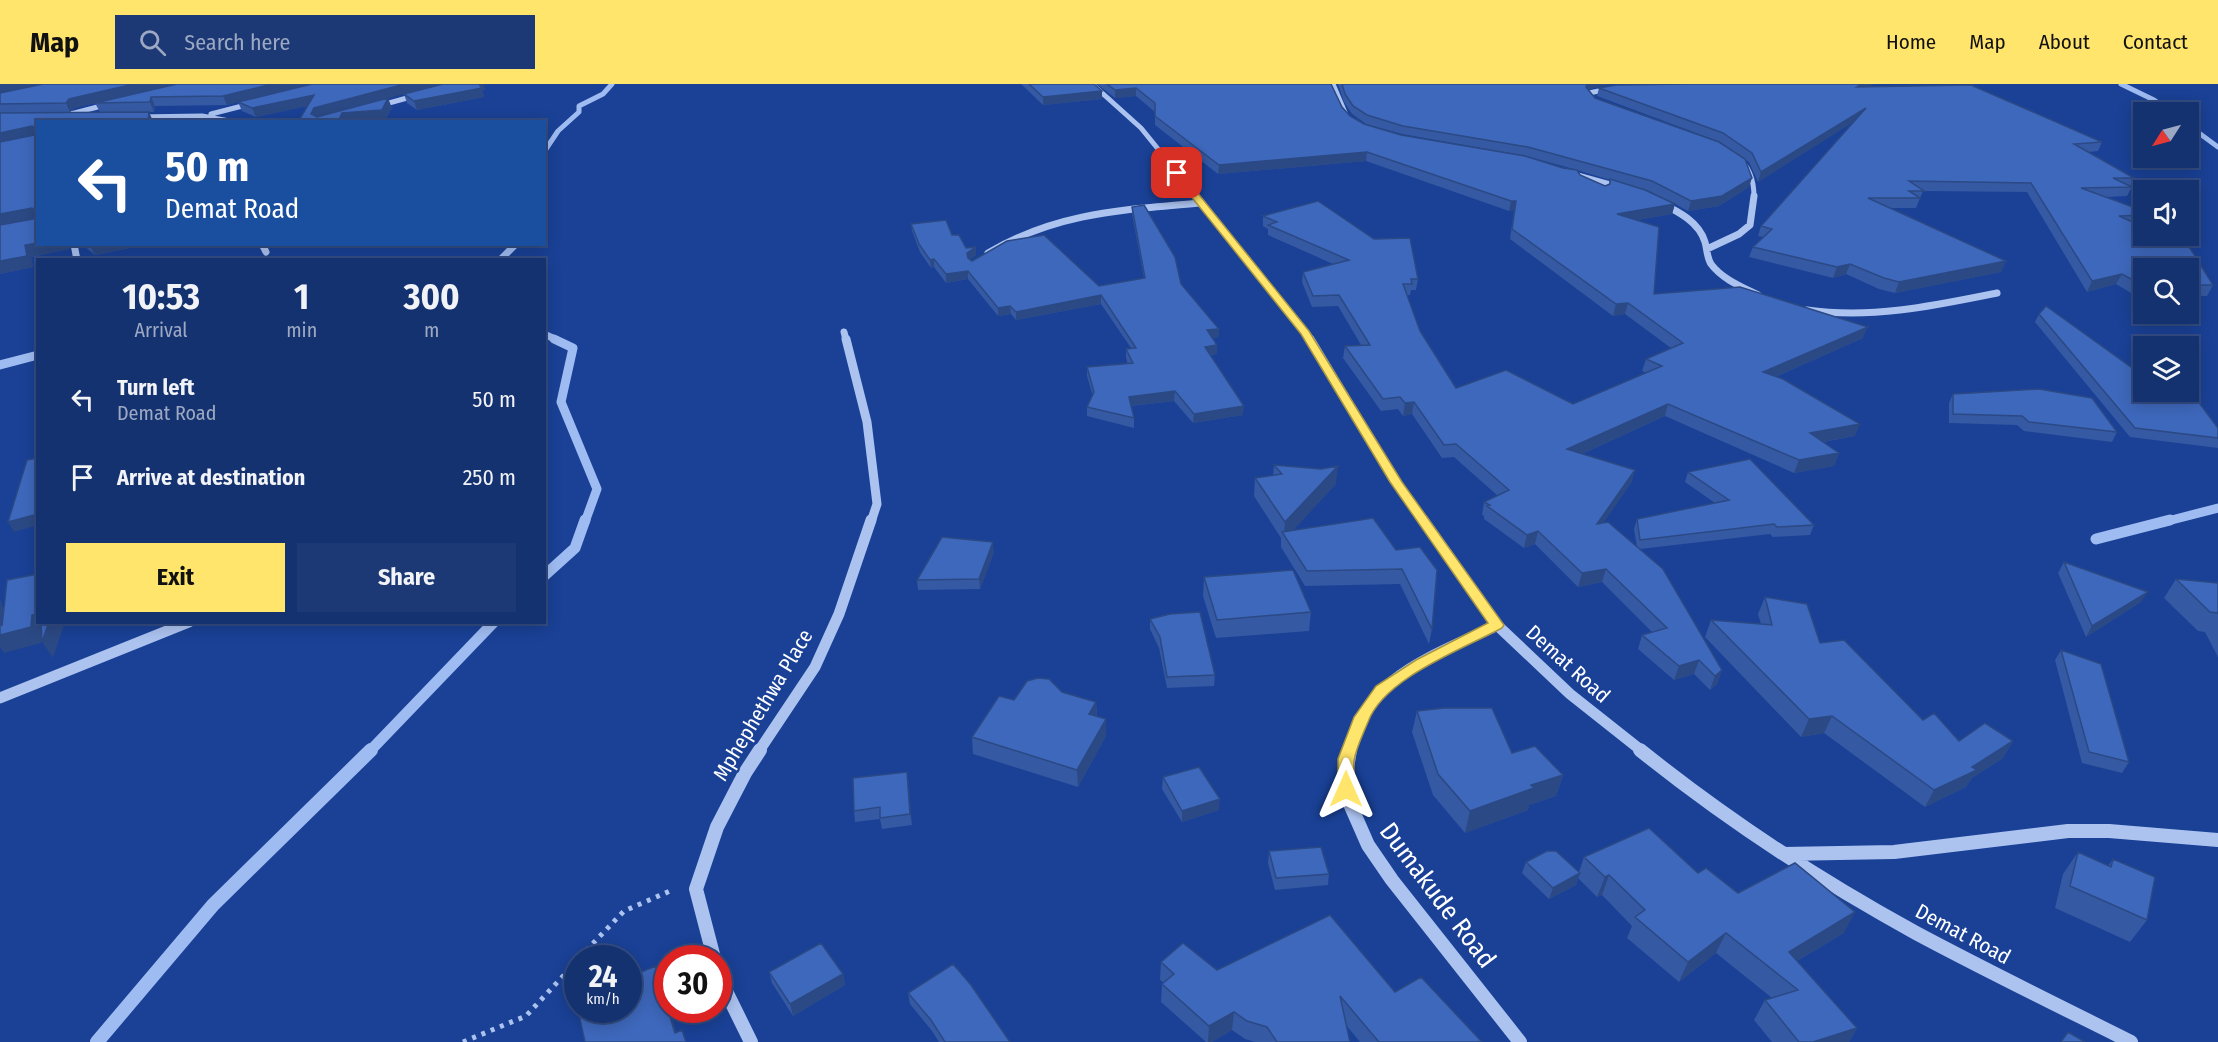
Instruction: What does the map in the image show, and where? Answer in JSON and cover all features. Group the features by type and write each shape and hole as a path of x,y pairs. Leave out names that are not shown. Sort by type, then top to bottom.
{"street":[{"name":"Demat Road","path":"1092,84 1141,128 1306,333 1396,482 1497,625 1570,694 1623,739 1690,790 1784,854 1915,933 2131,1042"},
{"path":"1333,84 1346,115 1360,125"},
{"path":"1603,105 1595,102 1588,93 1600,89 1624,87"},
{"path":"373,107 427,93"},
{"path":"89,117 57,117 117,103"},
{"path":"202,116 256,103"},
{"path":"133,117 202,116 225,120"},
{"path":"133,120 143,117"},
{"path":"1707,249 1739,234 1750,225 1753,174 1744,160 1727,150"},
{"path":"1604,191 1558,170 1593,178 1634,192"},
{"path":"1653,199 1684,215 1697,226 1705,241 1709,262 1723,275 1769,300"},
{"path":"983,256 1003,243 1061,219 1201,203"},
{"path":"1796,308 1845,316 1881,315 1997,293"},
{"name":"Mphephethwa Place","path":"711,945 696,889 717,827 745,773 815,667 839,614 877,504 867,422 844,332"},
{"path":"0,698 163,628 180,624"},
{"name":"Dumakude Road","path":"1497,625 1421,664 1381,690 1362,717 1346,759 1346,789 1354,820 1376,860 1520,1042"},
{"path":"1784,854 1894,852 2067,831 2109,831 2218,840"},
{"path":"732,1003 751,1042"}],"path":[{"path":"591,945 624,911 700,878"},
{"path":"463,1042 526,1016 564,974"}],"building":[{"path":"43,84 134,84 69,99 66,103 0,104 0,93"},
{"path":"177,84 272,84 223,96 151,97 150,102 95,103"},
{"path":"312,84 405,84 314,108 311,114 317,117 388,98 382,110 342,113 339,120 299,120 314,95 252,108 238,102"},
{"path":"443,84 479,84 482,88 414,101 404,94"},
{"path":"1029,84 1094,84 1102,91 1043,97"},
{"path":"1107,84 1331,84 1342,107 1350,116 1364,124 1401,135 1525,156 1577,170 1580,175 1605,186 1610,184 1610,179 1645,190 1675,204 1617,214 1659,227 1654,294 1740,287 1868,327 1763,372 1783,379 1860,424 1810,433 1839,453 1799,460 1668,404 1567,449 1635,470 1597,524 1608,522 1663,569 1722,670 1715,676 1699,660 1679,666 1642,635 1667,628 1606,569 1582,573 1538,531 1527,535 1487,506 1490,505 1484,502 1509,490 1456,444 1444,445 1414,402 1405,403 1400,397 1383,399 1345,346 1370,345 1339,295 1313,296 1303,272 1349,260 1268,225 1277,222 1263,216 1318,201 1374,239 1410,238 1418,279 1411,279 1412,284 1403,284 1420,331 1456,388 1506,370 1573,404 1662,366 1646,359 1683,343 1628,303 1616,304 1512,229 1516,201 1367,152 1219,165 1155,116 1155,103 1136,88 1115,90"},
{"path":"1342,84 1587,84 1586,87 1595,98 1719,142 1745,159 1752,178 1722,196 1691,201 1652,181 1528,147 1403,126 1367,115 1353,106"},
{"path":"1862,84 1857,87 1971,85 2102,142 2074,144 2134,178 2113,178 2132,187 2081,188 2133,207 2133,215 2119,216 2133,222 2133,246 2186,246 2190,248 2196,258 2133,258 2133,280 2122,274 2092,281 2031,183 1909,181 1924,191 1909,191 1920,198 1868,198 2006,261 1899,282 1850,264 1837,267 1753,247 1772,229 1761,226 1866,108 1761,172 1752,153 1723,133 1599,88 1616,85"},
{"path":"149,112 148,120 36,120 36,129 32,126 0,133 0,113"},
{"path":"36,132 36,211 32,208 0,214 0,142 34,135"},
{"path":"1144,205 1175,257 1181,284 1219,329 1207,330 1217,345 1205,347 1244,406 1194,414 1175,391 1129,397 1134,418 1087,407 1094,392 1087,367 1133,363 1126,349 1136,348 1101,295 1016,312 1010,306 998,308 968,271 946,274 934,259 930,260 919,244 911,224 946,220 952,235 959,235 966,248 976,247 967,253 968,258 972,261 1007,241 1044,235 1099,286 1145,278 1132,207"},
{"path":"36,216 36,243 25,245 27,256 0,261 0,225 33,219"},
{"path":"2199,262 2213,285 2199,285"},
{"path":"2046,306 2133,368 2133,402 2198,402 2218,428 2218,438 2135,428 2039,314"},
{"path":"2039,389 2092,398 2117,432 2029,422 2022,416 1953,414 1953,394"},
{"path":"36,458 36,515 8,522 27,460"},
{"path":"1750,459 1814,525 1777,527 1774,524 1640,540 1637,519 1729,500 1688,472"},
{"path":"1274,465 1321,469 1338,466 1285,522 1255,478 1282,474"},
{"path":"1373,518 1396,550 1420,547 1437,570 1432,629 1402,569 1307,571 1282,532"},
{"path":"942,537 993,542 979,579 917,580"},
{"path":"2064,562 2148,592 2092,626"},
{"path":"1293,570 1311,612 1217,620 1204,577"},
{"path":"36,574 36,614 32,615 31,627 0,635 0,619 2,626 7,580"},
{"path":"2176,579 2218,583 2218,613 2210,612"},
{"path":"1765,597 1807,604 1820,643 1844,640 1923,720 1934,713 1959,741 1985,723 2013,741 1972,767 1977,770 1934,790 1832,716 1809,719 1711,620 1772,625"},
{"path":"1200,612 1215,675 1167,677 1160,637 1150,619 1170,614"},
{"path":"41,624 48,624 42,642"},
{"path":"2061,650 2101,664 2129,762 2089,752"},
{"path":"1038,678 1049,679 1062,692 1096,702 1089,714 1106,719 1077,770 972,737 999,696 1014,700 1027,681"},
{"path":"1444,708 1492,708 1512,753 1535,746 1563,775 1531,785 1534,788 1470,811 1438,774 1417,711"},
{"path":"1199,767 1220,799 1182,811 1163,777"},
{"path":"907,772 910,814 880,818 880,807 854,811 853,778"},
{"path":"1649,828 1698,873 1706,868 1738,893 1795,863 1855,912 1789,952 1857,1028 1813,1042 1799,1042 1765,1000 1798,990 1726,933 1688,962 1635,917 1645,910 1609,875 1605,877 1584,857"},
{"path":"1321,847 1329,874 1276,878 1269,851"},
{"path":"1547,851 1556,851 1580,873 1553,888 1526,862"},
{"path":"2078,852 2111,867 2113,859 2155,877 2147,920 2070,886"},
{"path":"1330,915 1395,992 1421,977 1482,1042 1379,1042 1340,996 1350,1042 1277,1042 1267,1027 1247,1021 1234,1012 1209,1026 1162,984 1174,974 1161,962 1183,943 1217,970"},
{"path":"821,943 843,974 790,1004 769,972"},
{"path":"953,964 971,985 1010,1042 945,1042 931,1020 908,993"},
{"path":"654,967 654,1023 672,1023 675,1033 682,1030 686,1042 585,1042 581,1023 642,1023 642,972"},
{"path":"2068,1032 2085,1042 2061,1042"}],"waterway":[{"path":"546,149 558,131 579,112 579,106 603,94 612,84"},
{"path":"2121,84 2157,102"},
{"path":"2199,133 2218,147"},
{"path":"502,258 514,246"},
{"path":"546,335 557,340"},
{"path":"554,339 573,348 561,402 597,489 585,522"},
{"path":"0,365 36,356"},
{"path":"2164,522 2218,508"},
{"path":"546,574 575,548 585,520"},
{"path":"2096,539 2170,520"},
{"path":"370,751 492,624"},
{"path":"97,1042 213,905 370,751"}],"route":[{"path":"1177,173 1306,333 1396,482 1497,625 1421,664 1381,690 1362,717 1346,759 1346,789"}]}
